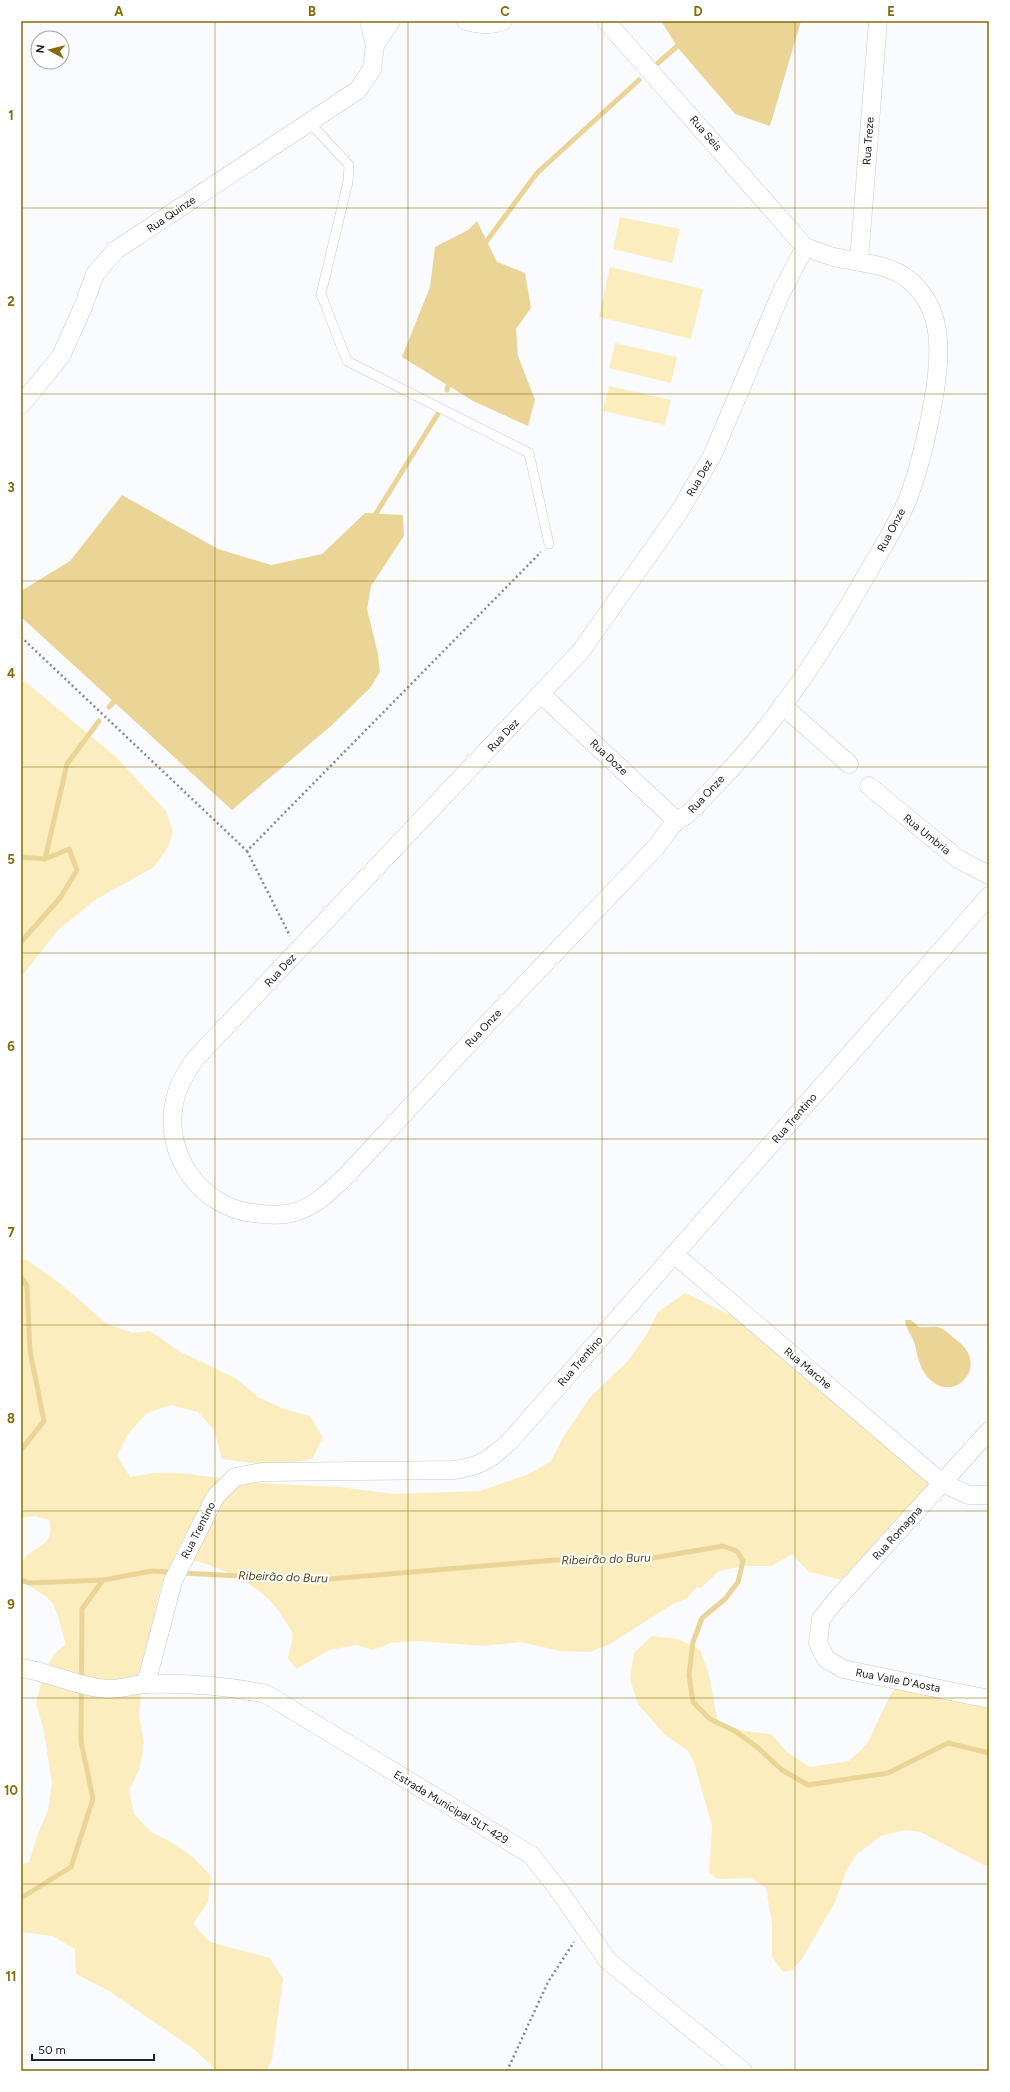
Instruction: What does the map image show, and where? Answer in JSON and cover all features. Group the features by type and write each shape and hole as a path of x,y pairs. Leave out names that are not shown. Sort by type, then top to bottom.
{"street":[{"path":"369,21 375,45"},
{"path":"375,45 391,21"},
{"path":"466,21 478,25 494,24 503,21"},
{"name":"Rua Seis","path":"606,21 805,247"},
{"name":"Rua Treze","path":"859,261 878,21"},
{"name":"Rua Quinze","path":"21,405 61,356 83,307 95,274 116,250 358,90 372,69 375,45"},
{"name":"Rua Onze","path":"193,1180 210,1196 230,1209 266,1215 295,1212 324,1196 347,1175 488,1023 657,846 677,821 686,816 701,801 762,733 828,642 897,523 917,472 928,433 939,357 938,330 931,309 924,297 908,279 898,273 873,264 835,257 805,247"},
{"name":"Rua Dez","path":"193,1180 181,1160 176,1146 173,1130 174,1103 181,1080 196,1058 581,651 679,512 712,456 782,291 805,247"},
{"path":"21,381 42,379"},
{"name":"Rua Doze","path":"541,694 677,821"},
{"path":"782,706 849,764"},
{"name":"Rua Umbria","path":"869,786 958,859 989,875"},
{"name":"Rua Trentino","path":"146,1684 173,1581 215,1497 235,1477 262,1472 454,1470 473,1467 491,1458 516,1434 989,896"},
{"name":"Rua Marche","path":"674,1254 942,1483 969,1495 989,1495"},
{"name":"Rua Romagna","path":"818,1643 822,1619 989,1431"},
{"name":"Rua Valle D'Aosta","path":"818,1643 826,1659 843,1669 989,1699"},
{"name":"Estrada Municipal SLT-429","path":"21,1668 82,1684 109,1689 146,1684 237,1688 266,1694 531,1855 608,1961 742,2071"}],"lane":[{"path":"309,122 348,165 348,182 320,294 347,361 529,454 549,544"}],"path":[{"path":"247,851 549,544"},
{"path":"21,637 247,851 298,951"},
{"path":"507,2071 548,1982 584,1926"}],"shaded area":[{"path":"661,21 801,21 770,126 735,114 678,48"},
{"path":"620,217 680,229 672,263 613,249"},
{"path":"477,221 497,262 525,273 531,308 516,329 518,356 535,400 528,426 473,401 402,357 430,287 435,247 468,230"},
{"path":"610,267 703,289 691,339 599,317"},
{"path":"615,343 677,357 671,383 609,368"},
{"path":"609,386 671,400 665,425 603,411"},
{"path":"122,495 218,549 271,565 322,554 365,513 403,515 404,536 371,586 367,609 378,654 380,672 370,688 332,725 232,810 21,617 21,591 70,561"},
{"path":"21,680 116,757 166,811 173,832 168,847 154,867 95,900 58,930 21,977"},
{"path":"21,1260 27,1260 61,1284 107,1324 133,1333 150,1331 179,1351 237,1379 258,1397 284,1409 310,1416 323,1438 312,1459 276,1466 222,1459 214,1430 198,1412 171,1405 147,1413 128,1434 117,1456 130,1477 154,1473 181,1473 258,1483 340,1487 394,1494 480,1491 529,1474 551,1461 562,1439 591,1396 627,1362 647,1334 658,1312 685,1293 735,1317 934,1479 900,1537 876,1542 861,1563 843,1580 809,1572 792,1554 771,1566 743,1566 719,1571 701,1588 697,1587 686,1599 673,1604 610,1644 590,1652 560,1651 521,1642 484,1646 417,1641 391,1643 373,1650 357,1645 329,1650 297,1669 288,1659 292,1642 292,1632 276,1607 256,1588 232,1574 193,1560 180,1566 162,1583 155,1610 151,1637 143,1663 139,1717 144,1741 140,1768 129,1790 134,1814 151,1832 173,1843 194,1858 211,1876 208,1902 193,1924 210,1942 270,1958 283,1979 272,2060 266,2071 217,2071 195,2050 109,1991 76,1974 75,1949 52,1936 21,1932 21,1865 29,1862 37,1836 48,1810 52,1783 44,1731 36,1703 43,1676 54,1654 66,1644 54,1606 48,1598 26,1583 21,1573 21,1566 24,1559 45,1542 49,1537 51,1530 49,1520 35,1516 21,1518"},
{"path":"905,1320 911,1320 919,1327 936,1327 945,1330 966,1350 971,1361 969,1372 964,1380 955,1386 945,1387 934,1383 922,1369 914,1342"},
{"path":"652,1636 678,1639 700,1650 709,1675 718,1723 744,1731 771,1734 788,1753 810,1767 849,1761 867,1744 890,1696 905,1674 989,1700 989,1866 984,1865 920,1832 905,1830 881,1836 857,1854 846,1871 835,1902 802,1959 792,1970 783,1972 772,1957 772,1924 766,1888 751,1878 718,1879 709,1873 712,1826 694,1762 687,1750 665,1735 638,1704 630,1679 634,1653"}],"waterway":[{"path":"658,63 682,42"},
{"path":"485,247 486,242 537,173 639,80"},
{"path":"447,390 449,381"},
{"path":"372,520 439,412"},
{"path":"109,707 117,698"},
{"path":"45,859 67,764 99,721"},
{"name":"Ribeirão do Buru","path":"21,857 45,859 69,849 77,870 60,898 21,942"},
{"name":"Ribeirão do Buru","path":"21,1277 27,1286 30,1351 44,1421 21,1450"},
{"name":"Ribeirão do Buru","path":"181,1573 317,1580 556,1560 641,1560 723,1546 737,1551 743,1561 738,1582 725,1599 702,1618 693,1642 689,1675 693,1702 710,1719 735,1731 757,1747 782,1770 808,1785 888,1773 948,1743 989,1753"},
{"name":"Ribeirão do Buru","path":"21,1580 29,1583 103,1580 152,1571 173,1572"},
{"path":"21,1898 71,1867 93,1799 81,1741 82,1609 103,1580"}]}
